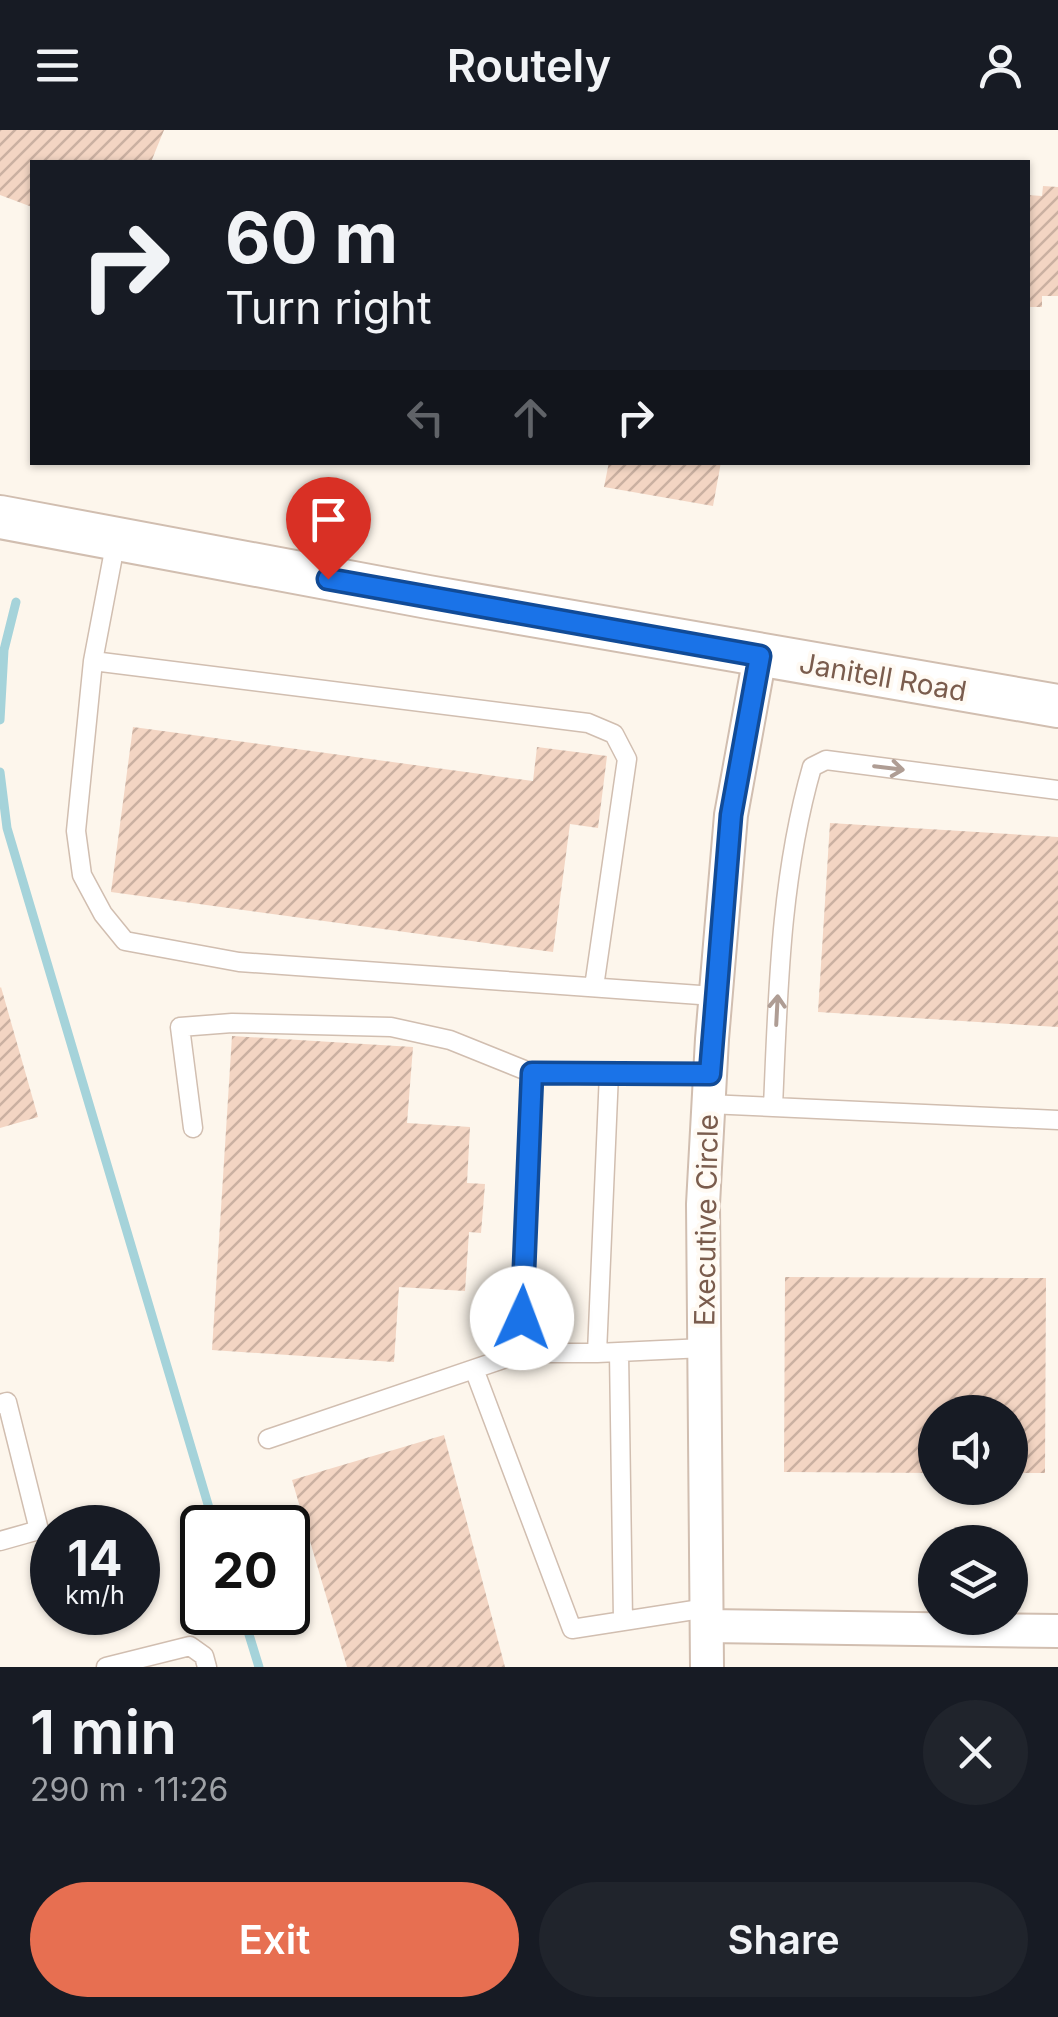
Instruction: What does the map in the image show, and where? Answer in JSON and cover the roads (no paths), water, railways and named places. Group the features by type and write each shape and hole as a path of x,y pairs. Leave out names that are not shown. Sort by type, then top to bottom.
{"street":[{"name":"Janitell Road","path":"0,517 760,656 1058,706"},
{"name":"Executive Circle","path":"706,1667 703,1204 709,1089 731,815 760,656"},
{"path":"707,1617 1058,1632"}],"lane":[{"path":"116,540 93,661 76,830 82,875 103,914 126,941 239,962 714,996"},
{"path":"93,661 588,723 614,734 627,760 594,988"},
{"path":"772,1107 780,945 788,877 812,767 826,760 1058,790"},
{"path":"193,1128 180,1027 232,1023 392,1026 450,1040 532,1073 609,1073 709,1089 772,1107 1058,1120"},
{"path":"521,1353 532,1073"},
{"path":"597,1353 609,1073"},
{"path":"268,1439 521,1353 704,1348"},
{"path":"619,1352 623,1620"},
{"path":"474,1369 572,1630 623,1620 707,1617"},
{"path":"0,1404 8,1402 39,1530 0,1541"},
{"path":"106,1667 190,1646 204,1656 207,1667"}],"waterway":[{"path":"0,720 4,650 16,602"},
{"path":"0,772 7,828 208,1505"},
{"path":"249,1635 259,1667"}]}
